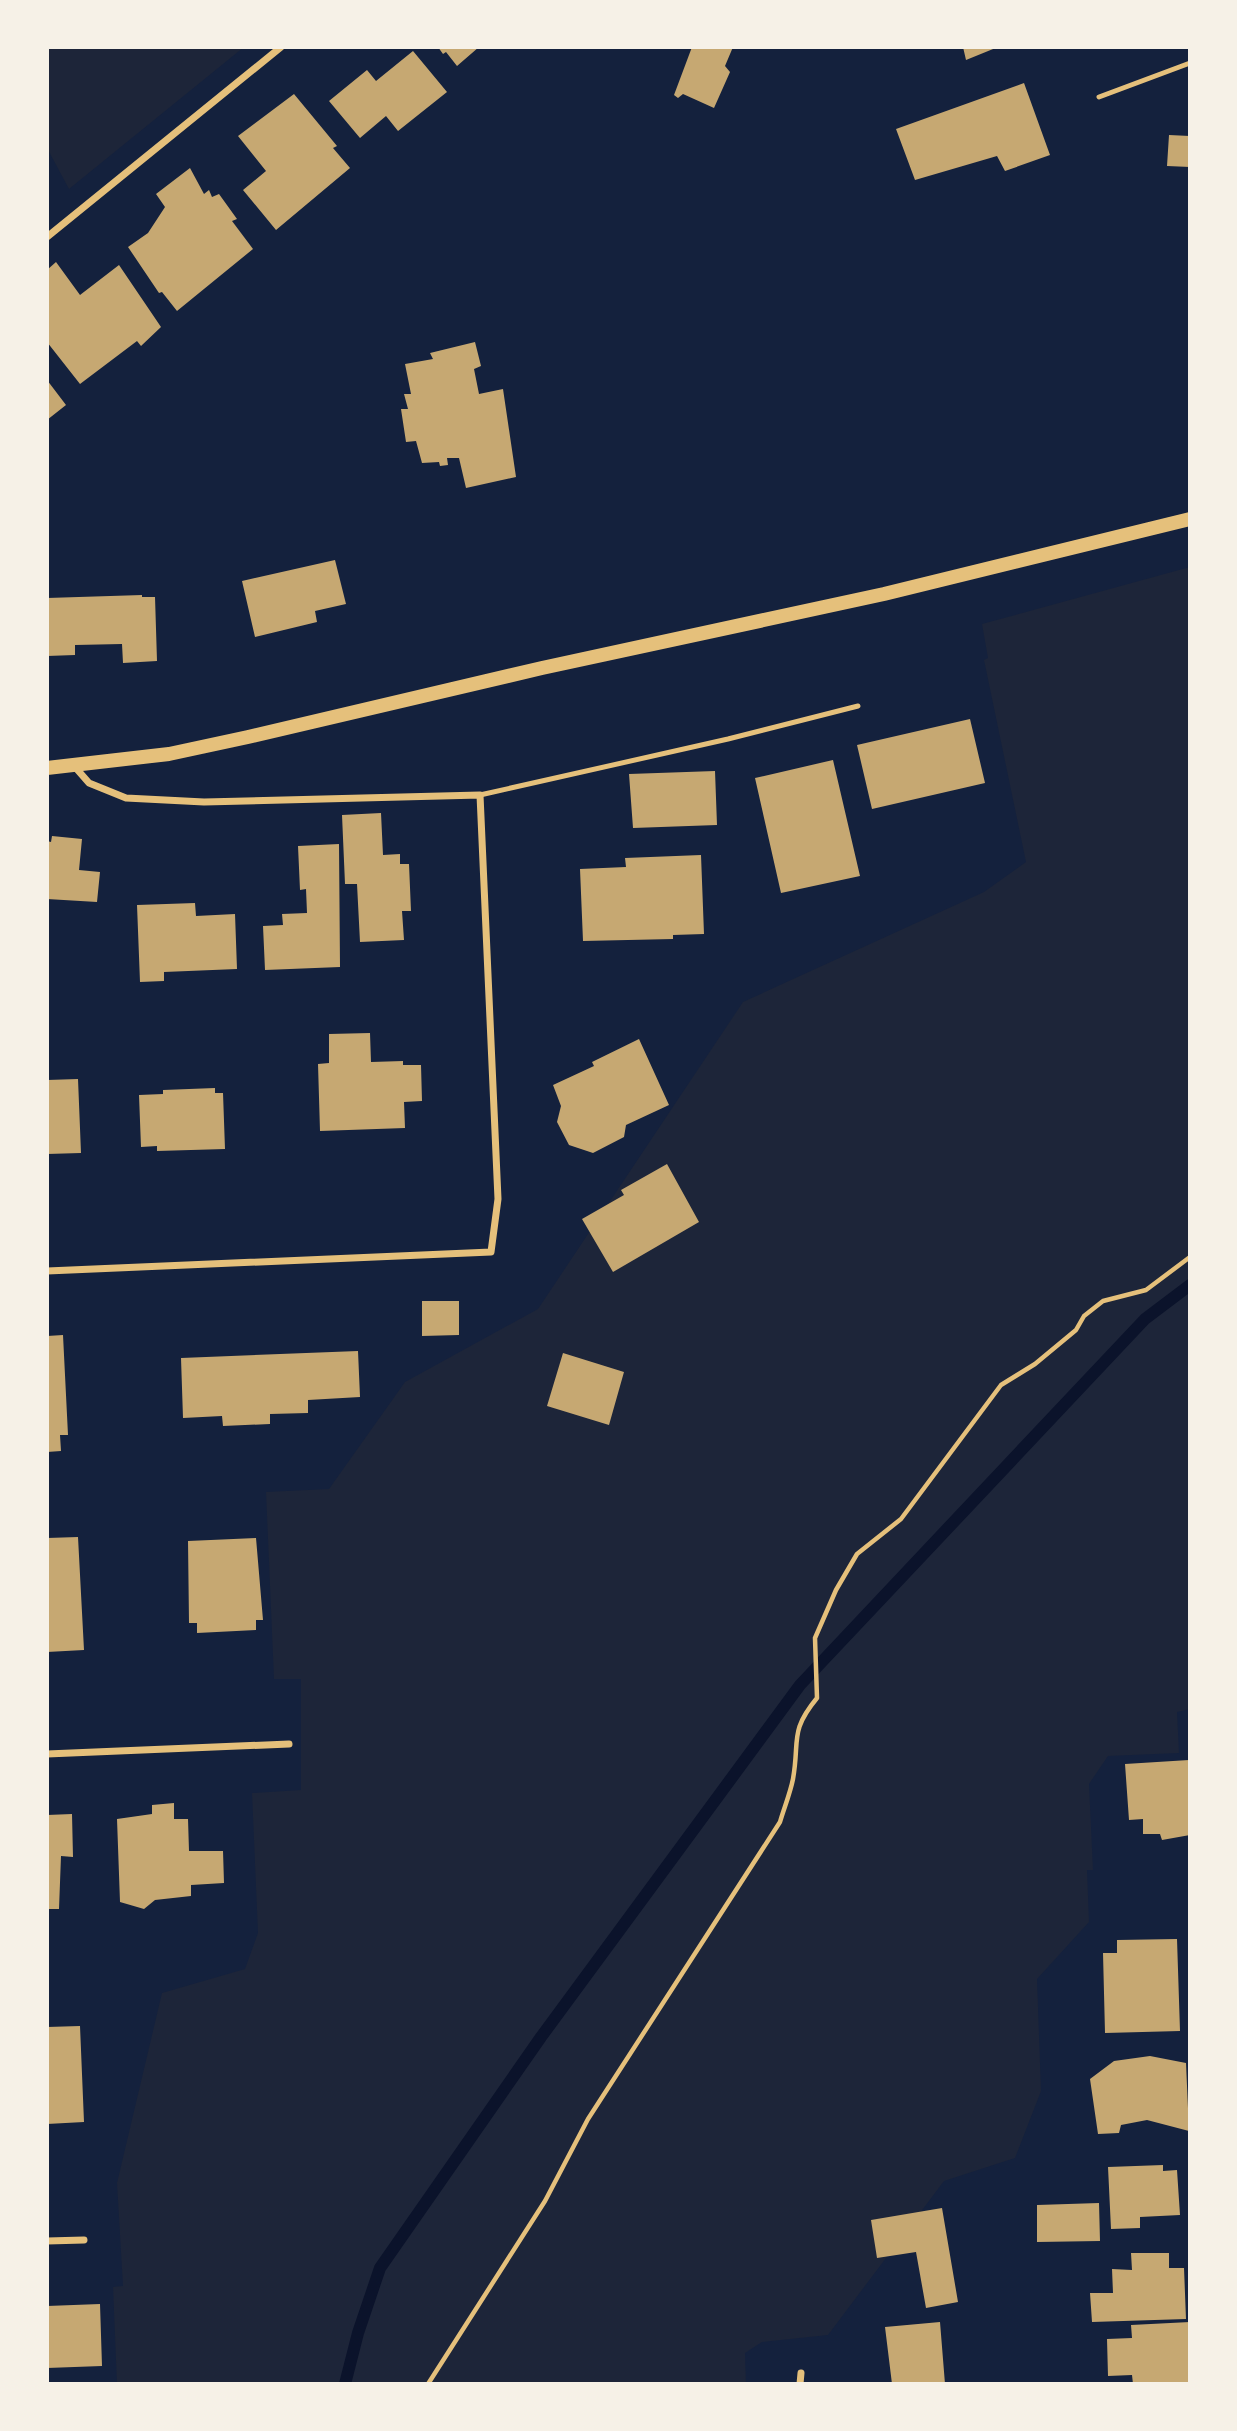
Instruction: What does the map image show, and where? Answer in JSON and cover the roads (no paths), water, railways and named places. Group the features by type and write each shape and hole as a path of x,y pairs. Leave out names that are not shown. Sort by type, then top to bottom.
{"main road":[{"path":"47,768 75,767 169,754 248,737 542,668 907,589 1190,519"}],"street":[{"path":"47,237 281,47"},
{"path":"47,1270 491,1252 498,1199 480,795 204,802 126,798 96,787 75,767"},
{"path":"47,1754 289,1744"},
{"path":"47,2241 84,2240"},
{"path":"800,2384 801,2373"}],"lane":[{"path":"1099,97 1190,63"},
{"path":"480,795 728,739 858,706"}],"waterway":[{"path":"345,2384 358,2333 380,2268 541,2037 800,1685 1145,1319 1190,1285"}]}
